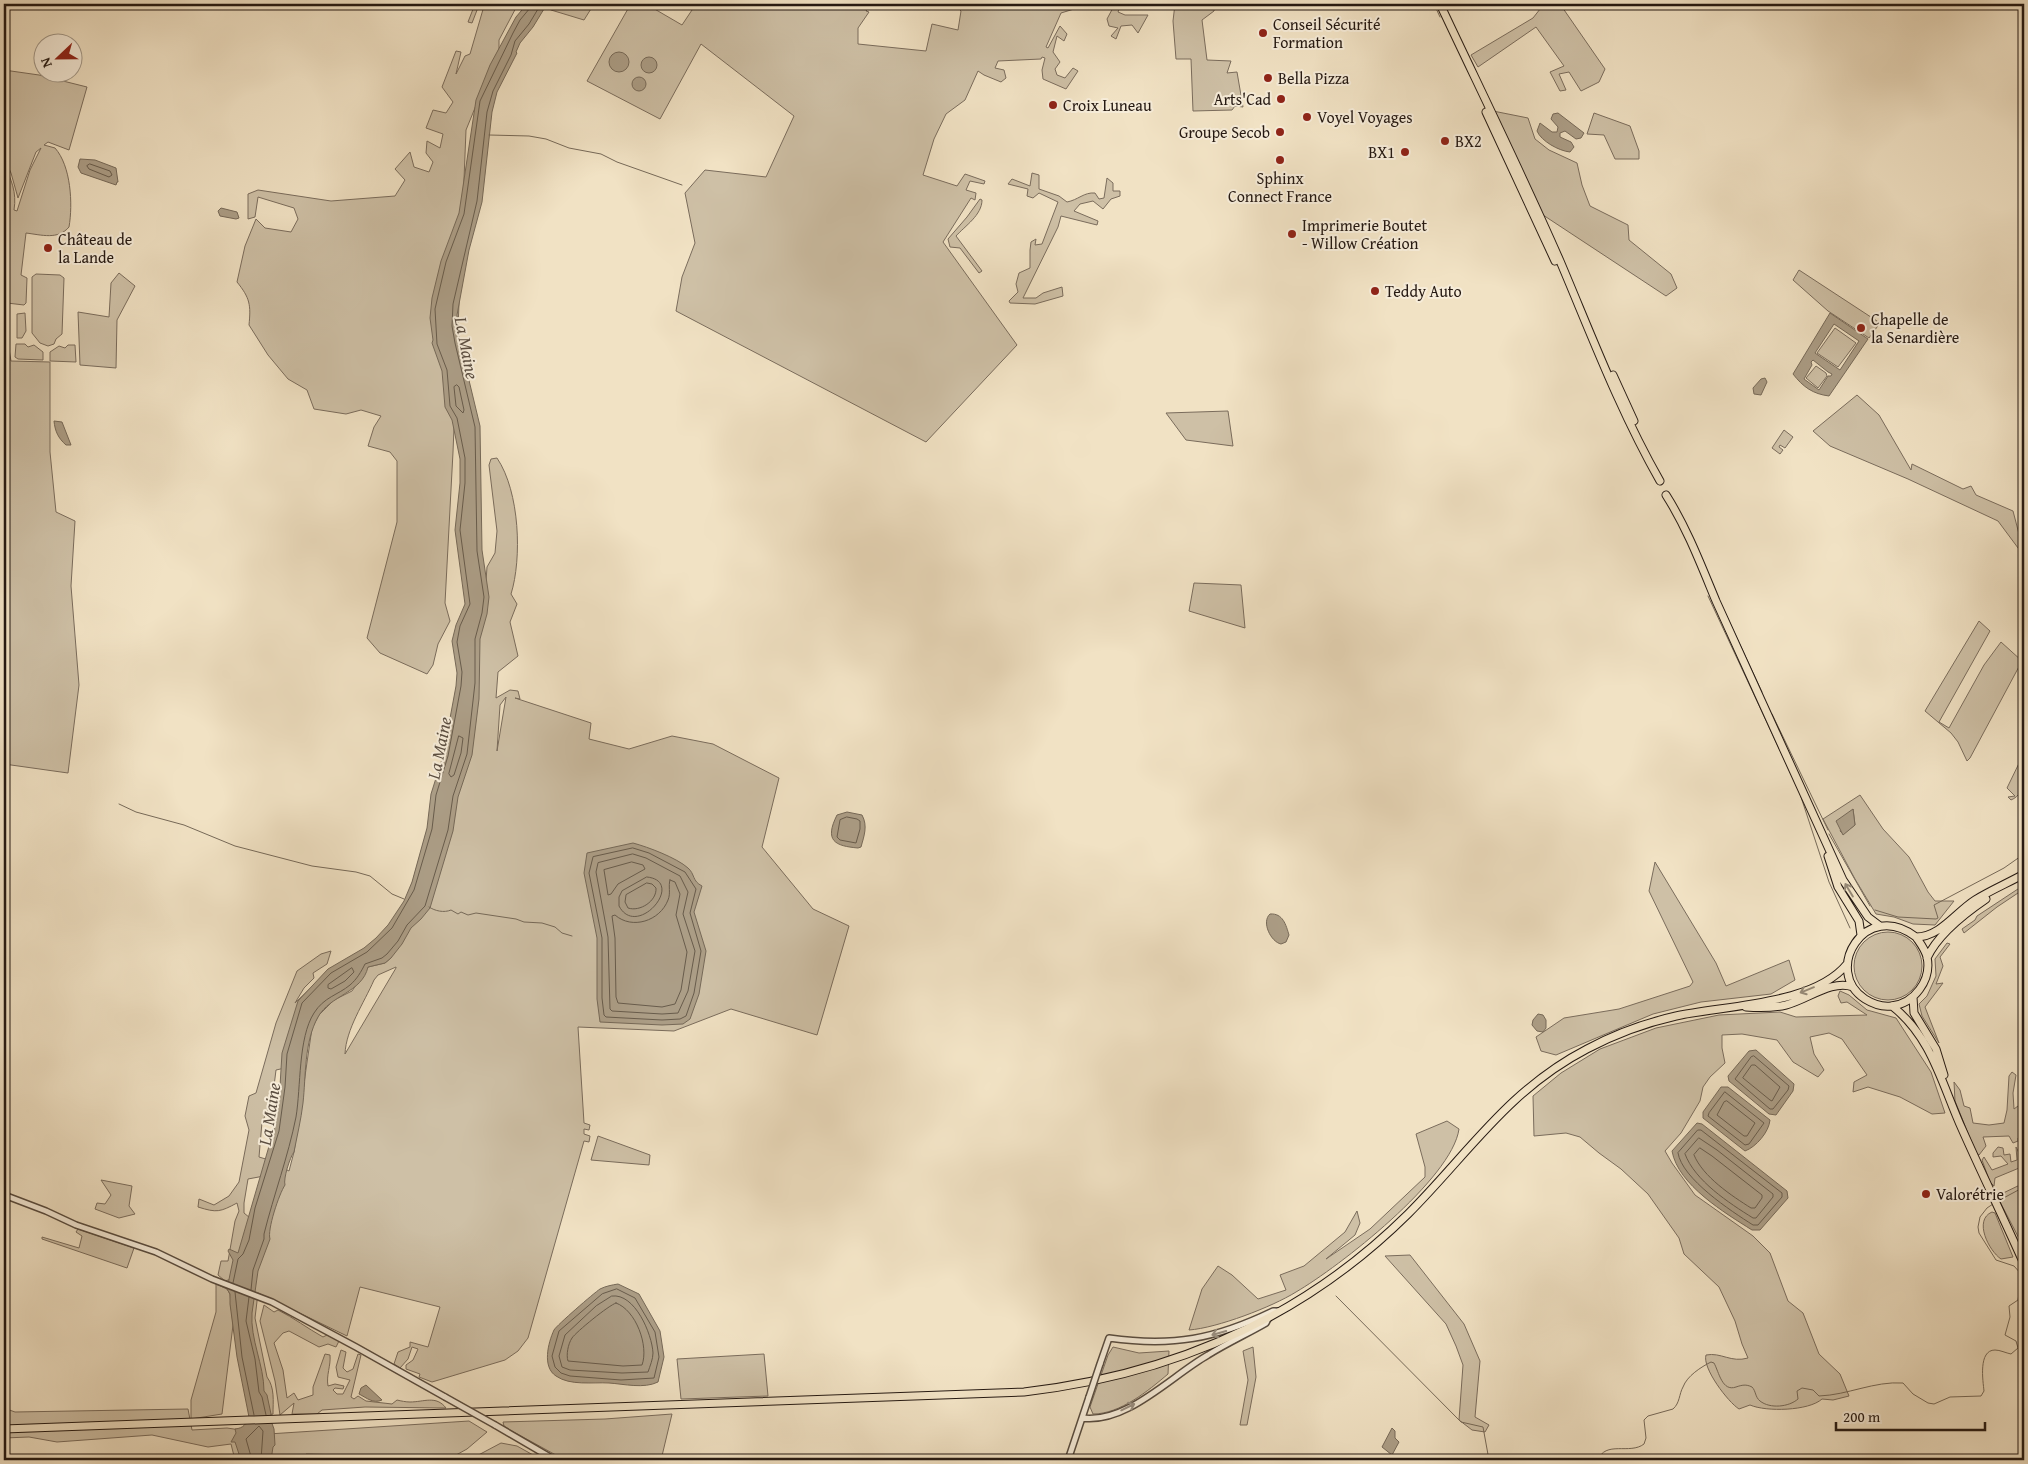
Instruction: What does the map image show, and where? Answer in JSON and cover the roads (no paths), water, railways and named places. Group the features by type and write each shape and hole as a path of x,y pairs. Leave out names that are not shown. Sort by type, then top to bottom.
{"main road":[{"path":"1442,7 1572,290 1616,394 1660,481 1679,527 1716,601 1843,880 1868,917 1880,926"},
{"path":"1819,824 1834,878 1859,921 1861,935"},
{"path":"1927,958 1935,944 1965,914 2024,874"},
{"path":"1916,937 1937,932 1964,907 2013,881"},
{"path":"4,1429 1024,1392 1089,1383 1140,1370 1208,1346 1270,1317 1333,1277 1394,1228 1500,1113 1526,1089 1588,1048 1640,1026 1677,1016 1792,995 1833,978 1847,964 1854,943 1861,935 1870,929 1880,926 1895,926 1907,930 1916,937 1927,958 1928,971 1925,981 1913,997 1892,1006 1871,1002 1853,987 1846,984 1834,986 1784,1006 1721,1008"},
{"path":"1847,964 1853,987"},
{"path":"1913,997 1914,1013 1936,1049 1942,1064 1949,1095"},
{"path":"1892,1006 1907,1019 1924,1042 1937,1065 1960,1124 2024,1264"}],"street":[{"path":"4,1195 76,1225 156,1252 226,1285 258,1296 356,1346 555,1460"},
{"path":"1068,1460 1109,1338 1154,1342 1187,1340 1221,1333 1273,1310 1281,1310"},
{"path":"1082,1418 1103,1417 1140,1401 1208,1354 1266,1323 1270,1317"}],"water":[{"path":"527,4 547,4 533,27 520,43 517,53 497,92 492,112 482,202 469,250 457,315 460,343 480,426 482,550 489,597 487,614 480,639 479,699 472,755 458,797 453,831 430,908 411,928 391,958 385,963 368,967 365,976 359,983 323,1010 313,1027 306,1059 302,1109 294,1152 287,1168 285,1185 274,1212 270,1228 270,1239 258,1271 252,1313 253,1333 262,1371 264,1391 267,1395 271,1414 270,1418 274,1429 275,1445 271,1460 241,1460 235,1442 231,1442 236,1433 235,1429 241,1428 249,1417 237,1357 230,1294 227,1289 233,1260 228,1251 229,1249 238,1253 274,1129 282,1053 298,1001 328,969 364,948 376,938 388,925 404,901 412,882 427,828 431,794 443,756 456,686 457,673 452,641 456,625 465,604 455,530 460,483 460,459 452,420 445,407 442,371 432,343 430,318 432,298 441,261 459,213 476,100 490,65 516,17"},
{"path":"615,52 623,52 629,58 629,66 623,72 615,72 609,66 609,58"},
{"path":"649,57 655,59 657,65 655,71 649,73 643,71 641,65 643,59"},
{"path":"636,77 642,77 646,84 642,91 636,91 632,87 632,81"},
{"path":"1558,113 1584,133 1581,138 1576,139 1565,131 1560,133 1560,137 1571,142 1574,147 1570,152 1551,145 1537,131 1540,123 1552,132 1557,132 1558,127 1551,119 1553,114"},
{"path":"80,159 95,160 116,168 118,182 116,185 81,173 78,167"},
{"path":"221,208 237,212 239,218 220,216 218,211"},
{"path":"1830,313 1868,339 1829,396 1818,394 1809,389 1793,374","holes":["1834,324 1859,341 1840,370 1815,353","1813,360 1832,374 1828,376 1819,390 1804,379"]},
{"path":"1765,378 1767,382 1761,395 1754,394 1753,388 1761,379"},
{"path":"54,421 62,422 71,445 66,445 59,437"},
{"path":"1853,809 1855,825 1843,835 1836,821"},
{"path":"847,812 862,815 864,819 865,831 861,847 843,846 838,844 832,836 833,824 837,815"},
{"path":"633,843 677,860 690,870 697,882 702,886 694,912 706,951 699,994 690,1019 683,1024 662,1025 600,1022 597,999 597,938 584,873 587,853"},
{"path":"1270,914 1278,915 1287,927 1289,935 1286,942 1281,944 1277,942 1268,931 1267,918"},
{"path":"1538,1014 1543,1015 1546,1020 1546,1028 1543,1032 1537,1031 1532,1025 1533,1020"},
{"path":"1756,1050 1794,1084 1793,1091 1776,1115 1769,1114 1729,1081 1728,1076 1749,1051"},
{"path":"1721,1087 1728,1087 1770,1120 1761,1138 1745,1151 1703,1118 1703,1112"},
{"path":"1697,1123 1702,1124 1787,1191 1788,1198 1760,1230 1752,1230 1716,1206 1704,1197 1683,1175 1672,1151"},
{"path":"618,1284 639,1294 660,1331 664,1357 658,1382 640,1386 582,1383 568,1381 556,1376 549,1367 548,1361 548,1348 554,1330 600,1289"},
{"path":"366,1385 382,1400 373,1401 359,1394 361,1388"},
{"path":"1392,1428 1395,1431 1395,1438 1399,1442 1392,1455 1382,1447"}],"waterway":[{"path":"1434,4 1440,17"},
{"path":"489,135 529,136 546,139 569,148 601,154 617,162 682,185"},
{"path":"1716,593 1762,692"},
{"path":"1708,596 1797,787"},
{"path":"1772,714 1828,830"},
{"path":"1799,791 1829,882 1850,928"},
{"path":"119,804 136,812 184,825 235,846 312,866 356,872 370,876 392,894 404,899"},
{"path":"1829,834 1870,906"},
{"path":"1875,910 1898,917 1936,919 1938,918 1934,905 2004,868 2024,854"},
{"path":"429,907 440,911 451,910 458,914 461,912 468,915 476,913 524,922 542,923 572,936"},
{"path":"1998,1201 2024,1187"},
{"path":"1598,1460 1601,1454 1606,1451 1638,1447 1644,1444 1646,1438 1644,1420 1648,1416 1673,1409 1688,1379 1699,1369 1711,1362 1714,1363 1727,1387 1750,1386 1760,1401 1774,1406 1794,1402 1798,1399 1797,1391 1802,1388 1813,1390 1819,1396 1892,1383 1903,1383 1913,1394 1928,1403 1934,1404 1950,1397 1981,1396 1984,1391 1983,1367 1986,1355 1990,1351 1995,1350 2011,1354 2018,1348 2016,1341 2005,1335 2010,1317 2009,1306 2018,1300 2022,1275 2014,1266 1996,1260 1979,1233 1980,1217 1993,1204"},
{"path":"1336,1296 1461,1422 1483,1427 1489,1460"}],"place":[{"name":"Conseil Sécurité Formation","path":"1263,33"},
{"name":"Bella Pizza","path":"1268,78"},
{"name":"Arts'Cad","path":"1281,99"},
{"name":"Croix Luneau","path":"1053,105"},
{"name":"Voyel Voyages","path":"1307,117"},
{"name":"Groupe Secob","path":"1280,132"},
{"name":"BX2","path":"1445,141"},
{"name":"BX1","path":"1405,152"},
{"name":"Sphinx Connect France","path":"1280,160"},
{"name":"Imprimerie Boutet - Willow Création","path":"1292,234"},
{"name":"Château de la Lande","path":"48,248"},
{"name":"Teddy Auto","path":"1375,291"},
{"name":"Chapelle de la Senardière","path":"1861,328"},
{"name":"Valorétrie","path":"1926,1194"}],"water label":[{"name":"La Maine","path":"467,348"},
{"name":"La Maine","path":"439,748"},
{"name":"La Maine","path":"269,1114"}]}
